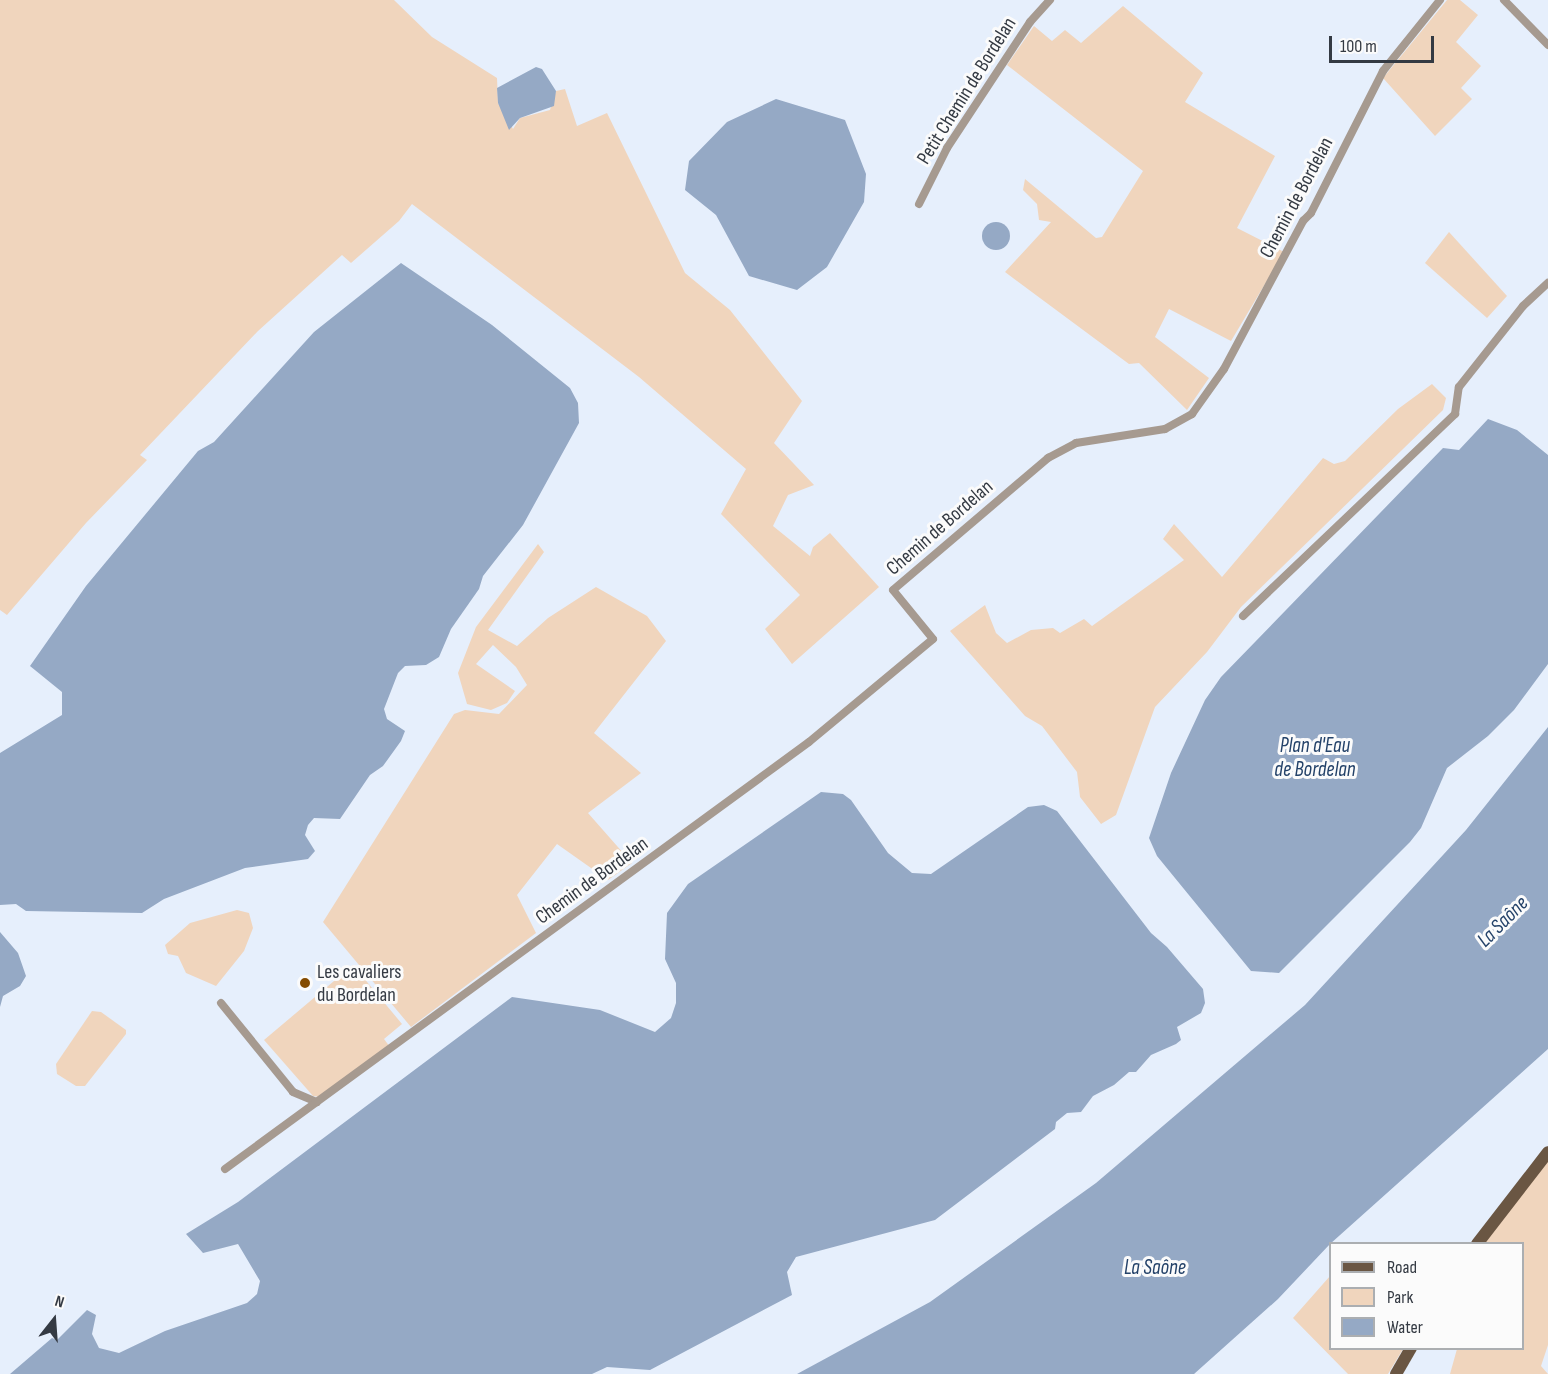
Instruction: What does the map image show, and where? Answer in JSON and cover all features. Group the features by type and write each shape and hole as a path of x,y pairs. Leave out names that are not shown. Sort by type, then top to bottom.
{"main road":[{"path":"1479,1242 1548,1152"},
{"path":"1396,1374 1410,1350"}],"street":[{"name":"Petit Chemin de Bordelan","path":"919,204 947,148 1030,22 1050,0"},
{"name":"Chemin de Bordelan","path":"225,1169 809,742 933,639 893,590 1048,458 1076,443 1165,429 1192,414 1224,369 1303,221 1311,213 1383,71 1440,0"},
{"path":"1504,0 1548,45"},
{"path":"1243,616 1455,414 1460,387 1523,306 1548,283"},
{"path":"221,1003 293,1092 317,1102"}],"green space":[{"path":"0,0 394,0 432,37 497,78 498,103 513,129 520,118 550,110 556,91 565,89 577,126 607,113 685,273 730,310 802,401 774,443 814,485 788,495 773,526 810,556 813,547 830,533 879,587 792,664 765,629 800,595 721,514 746,469 639,377 412,204 399,221 351,263 342,255 258,331 140,455 147,460 86,523 7,615 0,610"},
{"path":"1447,0 1460,0 1478,15 1456,42 1481,66 1461,88 1472,99 1435,136 1383,78"},
{"path":"1123,6 1203,73 1185,102 1275,156 1237,228 1284,252 1231,341 1169,309 1155,337 1209,378 1187,410 1139,363 1129,364 1005,272 1051,222 1039,220 1037,204 1023,190 1025,179 1096,238 1102,237 1143,171 1007,65 1034,26 1052,41 1065,30 1081,43"},
{"path":"1449,232 1507,296 1487,318 1425,263"},
{"path":"1432,384 1446,398 1443,410 1241,607 1207,652 1155,707 1116,815 1101,824 1080,797 1077,772 1042,726 1025,716 950,631 985,605 996,633 1007,643 1031,630 1053,628 1060,633 1084,619 1092,626 1184,560 1163,539 1174,524 1222,577 1323,458 1334,464 1345,461 1398,409"},
{"path":"538,544 544,552 488,630 517,646 548,618 596,587 647,616 666,641 594,733 641,773 588,813 632,863 608,880 557,844 517,895 536,933 411,1027 323,922 454,714 465,710 499,714 527,685 516,667 493,645 476,664 515,691 507,703 491,710 467,704 458,673 476,627"},
{"path":"237,910 249,913 253,928 244,951 216,986 186,973 178,956 168,954 165,945 190,923"},
{"path":"353,965 402,1024 384,1039 390,1047 320,1097 313,1096 264,1040"},
{"path":"92,1011 101,1012 126,1030 126,1034 85,1086 76,1086 57,1074 56,1064"},
{"path":"1548,1158 1548,1345 1541,1366 1548,1374 1450,1374 1457,1350 1524,1350 1524,1242 1484,1242"},
{"path":"1329,1277 1329,1350 1402,1350 1388,1374 1348,1374 1293,1318"}],"water":[{"path":"536,67 542,69 556,91 554,106 520,118 509,130 498,103 497,88"},
{"path":"776,99 845,120 866,174 864,202 827,267 797,290 749,276 716,215 685,190 689,161 727,122"},
{"path":"996,222 1006,226 1010,236 1006,246 996,250 986,246 982,236 986,226"},
{"path":"401,263 492,325 570,388 578,403 579,423 523,525 483,576 479,589 451,629 439,657 426,665 405,666 398,673 384,709 387,719 405,731 401,741 383,766 370,775 340,819 314,818 308,825 305,835 315,851 308,859 245,868 164,899 142,913 26,911 16,904 0,905 0,753 62,715 62,692 30,666 86,586 198,451 214,442 314,332"},
{"name":"Plan d'Eau de Bordelan","path":"1488,419 1517,430 1548,455 1548,664 1514,710 1488,736 1447,768 1421,828 1410,842 1279,973 1251,971 1157,856 1149,838 1171,773 1205,700 1221,677 1443,448 1459,450"},
{"name":"La Saône","path":"1548,727 1548,1049 1332,1242 1329,1242 1329,1245 1278,1299 1194,1374 797,1374 930,1302 1096,1183 1305,1005 1466,830"},
{"path":"821,792 843,794 851,800 888,853 912,873 931,874 1028,807 1044,805 1057,811 1151,933 1167,947 1203,989 1205,1003 1201,1013 1177,1027 1181,1040 1176,1044 1151,1055 1136,1072 1129,1072 1114,1085 1093,1096 1081,1112 1067,1113 1056,1122 1055,1129 935,1220 796,1257 787,1272 792,1295 650,1370 607,1367 592,1374 10,1374 52,1338 57,1340 87,1310 96,1315 92,1334 99,1348 119,1353 165,1331 247,1303 257,1294 260,1281 238,1244 203,1253 186,1234 238,1202 512,997 600,1010 655,1032 671,1018 676,1003 676,983 665,959 667,913 688,884"},
{"path":"0,932 18,953 26,976 20,986 3,996 0,1007"}],"place":[{"name":"Les cavaliers du Bordelan","path":"305,983"}]}
